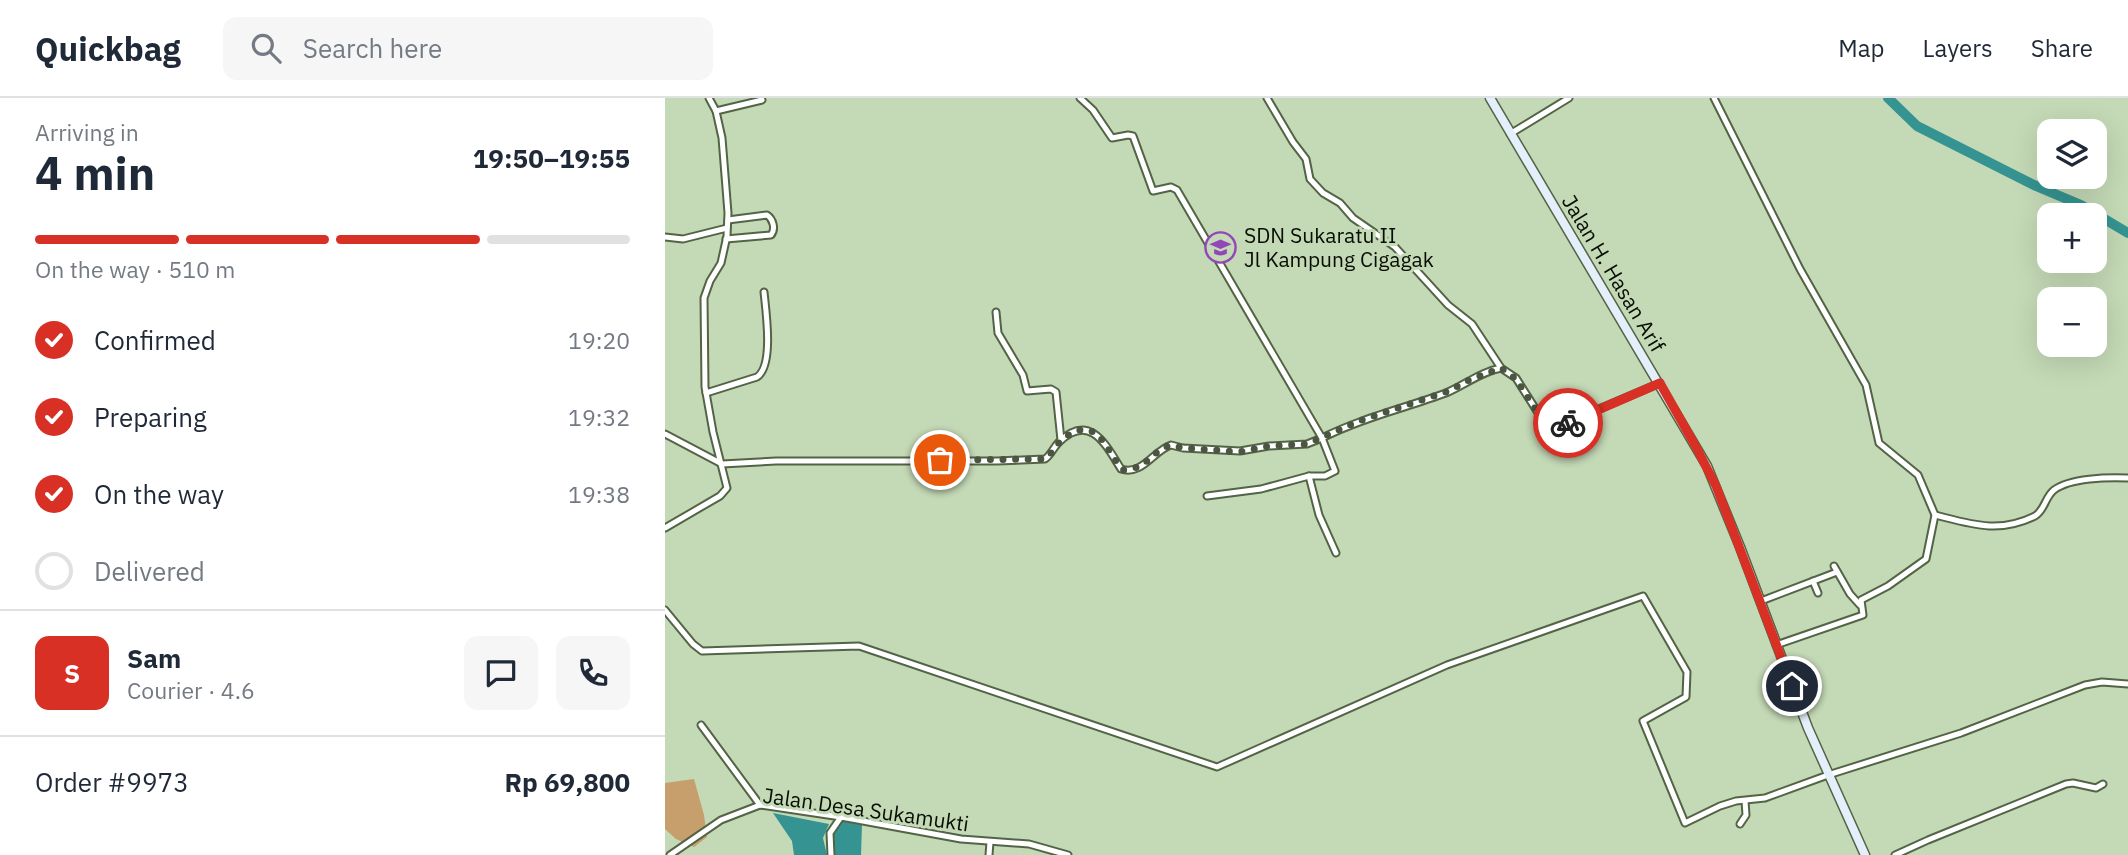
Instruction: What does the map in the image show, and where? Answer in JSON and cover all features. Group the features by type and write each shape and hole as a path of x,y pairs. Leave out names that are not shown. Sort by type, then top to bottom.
{"main road":[{"name":"Jalan H. Hasan Arif","path":"1490,98 1707,466 1829,776 1865,855"}],"street":[{"path":"665,528 727,490 706,393 704,298 720,263 728,220 722,138 716,111 709,98"},
{"path":"1080,98 1093,110 1112,138 1133,136 1153,191 1171,187 1177,190 1322,438 1335,471 1325,476 1308,476 1261,489 1207,496"},
{"path":"1267,98 1305,159 1310,179 1340,203 1353,218 1395,247 1448,305 1472,324 1501,368 1516,379 1542,422 1550,428 1623,401 1660,383"},
{"path":"1549,98 1553,106"},
{"path":"1510,134 1569,98"},
{"path":"1714,98 1800,269 1866,385 1879,443 1916,473 1935,515 1926,559 1888,586 1861,600 1860,605"},
{"path":"716,111 762,100"},
{"path":"726,239 772,234 773,228 767,215 728,220"},
{"path":"665,237 683,239 727,228"},
{"path":"706,393 757,377 763,372 769,337 764,292"},
{"path":"996,312 997,333 1018,366 1027,391 1051,389 1056,393 1061,440"},
{"path":"665,434 722,464 790,461 1033,460 1047,458 1061,440 1078,432 1094,432 1108,446 1121,469 1126,471 1145,465 1160,449 1171,445 1240,452 1269,446 1307,444 1359,421 1449,391 1501,368"},
{"path":"1308,476 1319,515 1336,553"},
{"path":"1935,515 1982,527 1995,527 2037,514 2052,492 2059,488 2096,477 2128,478"},
{"path":"1761,601 1813,582 1835,569 1865,612 1863,615 1776,645"},
{"path":"1813,582 1818,593"},
{"path":"665,610 702,651 859,646 1217,767 1447,666 1643,596 1687,672 1686,698 1643,721 1685,823 1720,806 1759,800 1961,733 2085,685 2102,682 2128,684"},
{"path":"701,725 759,805"},
{"path":"1895,855 1928,839 2066,784 2076,783 2096,788 2103,784"},
{"path":"1741,824 1746,815 1745,801"},
{"name":"Jalan Desa Sukamukti","path":"670,855 721,820 759,805 961,839 1029,844 1068,855"},
{"path":"831,855 830,833 841,817"},
{"path":"989,855 990,842"}],"shaded area":[{"path":"694,779 707,837 694,847 676,839 665,829 665,783"}],"water":[{"path":"773,813 829,824 823,838 827,855 794,855 792,841"},
{"path":"841,821 862,825 861,855 835,855 829,838"}],"waterway":[{"path":"1888,98 1917,126 2036,186 2081,205 2128,233"}],"way so far":[{"path":"940,460 1045,459 1068,435 1085,431 1094,432 1102,438 1123,470 1145,465 1160,449 1174,444 1183,448 1240,452 1269,446 1307,444 1359,421 1449,391 1501,368 1516,379 1547,427 1568,423"}],"place":[{"name":"SDN Sukaratu II Jl Kampung Cigagak","path":"1221,247"}],"route":[{"path":"1568,423 1660,383 1716,486 1792,686"}]}
